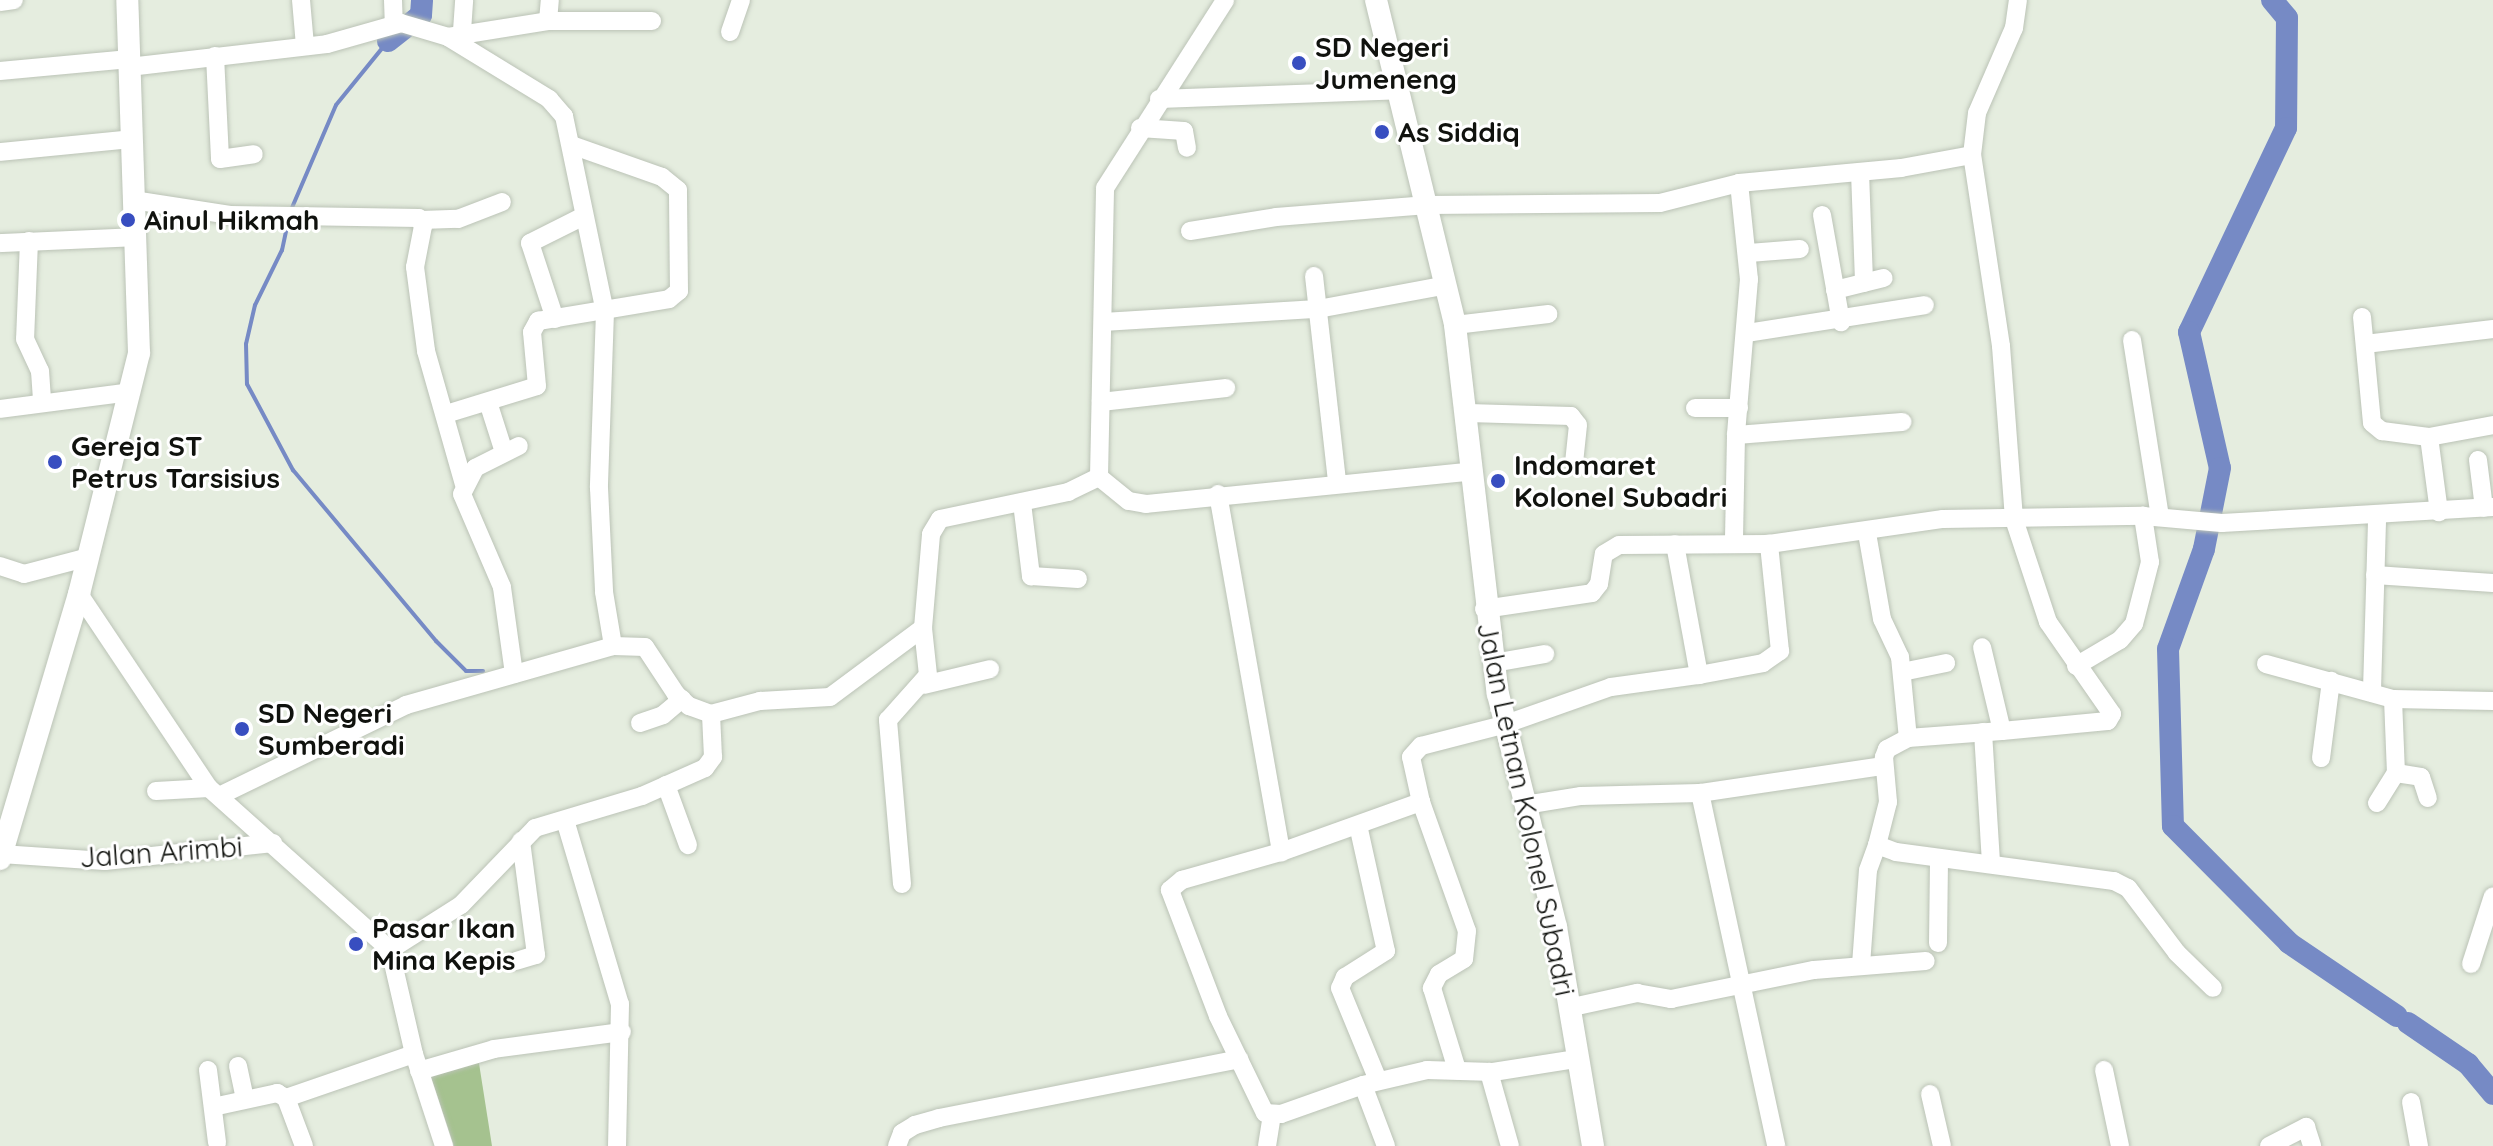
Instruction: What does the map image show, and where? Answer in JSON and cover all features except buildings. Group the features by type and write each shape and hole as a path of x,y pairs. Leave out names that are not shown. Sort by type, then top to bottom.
{"main road":[{"path":"1,856 89,557 131,392 140,332 127,0"},
{"name":"Jalan Letnan Kolonel Subadri","path":"1376,0 1455,325 1468,413 1469,472 1484,609 1503,725 1556,927 1575,1059 1593,1146"}],"street":[{"path":"0,2 14,0"},
{"path":"301,0 305,46"},
{"path":"393,0 394,23"},
{"path":"455,34 464,0"},
{"path":"548,21 550,0"},
{"path":"730,32 741,0"},
{"path":"1099,477 1105,188 1140,128 1225,0"},
{"path":"1861,965 1868,870 1888,802 1883,766 1887,749 1908,738 2108,721 2111,707 2076,666 2048,622 2014,519 2001,346 1972,155 1977,113 2014,28 2018,0"},
{"path":"0,71 215,56 305,46 394,23 455,34 548,21 652,21"},
{"path":"455,34 549,99 564,116 574,146 584,216 605,312 599,488 604,592 613,646"},
{"path":"215,56 220,159 254,154"},
{"path":"1159,99 1399,90"},
{"path":"1140,128 1184,131 1187,148"},
{"path":"0,152 132,139"},
{"path":"446,414 537,386 532,330 538,321 669,299 679,291 680,195 662,177 574,146"},
{"path":"1190,231 1276,217 1428,205 1629,206 1670,202 1739,183 1860,172 1972,155"},
{"path":"1860,172 1864,283"},
{"path":"1734,542 1736,435 1747,333 1749,253 1739,183"},
{"path":"133,200 230,215 430,221 502,202"},
{"path":"1822,215 1841,322"},
{"path":"555,319 530,243 584,216"},
{"path":"430,221 417,286 426,351 464,484 463,502 508,611 514,674"},
{"path":"0,243 135,237"},
{"path":"29,241 25,339 40,371 42,402"},
{"path":"1749,253 1800,249"},
{"path":"1314,276 1337,482"},
{"path":"1835,290 1884,278"},
{"path":"1103,322 1318,309 1447,285"},
{"path":"1747,333 1841,322 1925,305"},
{"path":"1455,325 1548,314"},
{"path":"2362,317 2374,427 2429,437 2493,425"},
{"path":"2365,344 2493,329"},
{"path":"2076,666 2120,640 2134,624 2150,562 2151,516 2132,340"},
{"path":"1101,402 1226,388"},
{"path":"0,409 131,392"},
{"path":"464,484 483,461 511,449 488,402"},
{"path":"1695,408 1739,408"},
{"path":"1468,413 1571,416 1578,425 1574,461"},
{"path":"1736,435 1902,422"},
{"path":"2429,437 2439,512"},
{"path":"1484,609 1592,593 1608,550 1675,544 1769,544 1867,533 1943,519 2151,516 2222,523 2377,518 2489,507 2478,460"},
{"path":"1099,477 1129,501 1146,504 1337,482 1469,472"},
{"path":"924,685 928,675 923,628 934,525 948,516 1068,492 1099,477"},
{"path":"1218,494 1281,852"},
{"path":"1022,503 1031,576 1078,579"},
{"path":"2372,690 2377,518"},
{"path":"1867,533 1882,619 1902,672 1908,738"},
{"path":"1675,544 1699,675"},
{"path":"1457,1070 1432,988 1439,974 1464,959 1467,931 1421,802 1411,757 1417,748 1503,725 1611,687 1763,663 1780,651 1769,544"},
{"path":"0,566 24,574 89,557"},
{"path":"2375,575 2493,583"},
{"path":"79,594 214,792 390,950 416,1063 444,1146"},
{"path":"156,791 214,792 406,705 613,646 645,647 682,699 711,714 760,701 830,697 923,628"},
{"path":"1982,647 1993,732 1991,863"},
{"path":"1493,663 1545,654"},
{"path":"1902,672 1946,663"},
{"path":"2266,664 2372,690 2393,699 2493,701"},
{"path":"902,884 888,720 891,711 924,685 990,669"},
{"path":"2321,758 2331,681"},
{"path":"640,723 663,715 682,699"},
{"path":"2377,803 2396,773 2393,699"},
{"path":"390,950 461,905 535,828 666,785 705,768 713,757 711,714"},
{"path":"1525,805 1581,796 1700,793 1883,766"},
{"path":"2396,773 2421,777 2428,798"},
{"path":"666,785 688,845"},
{"path":"1700,793 1776,1146"},
{"path":"1272,1116 1261,1106 1239,1059 1174,913 1170,890 1182,880 1281,852 1421,802"},
{"path":"565,820 620,1004 622,1032 617,1146"},
{"path":"1358,825 1386,951 1345,977 1340,988 1370,1082 1386,1146"},
{"path":"516,961 536,955 521,841"},
{"name":"Jalan Arimbi","path":"1,856 105,861 273,843"},
{"path":"1877,845 1939,858 2099,878 2128,888 2177,953 2213,988"},
{"path":"1938,943 1939,858"},
{"path":"2471,964 2493,896"},
{"path":"1568,1008 1637,993 1671,999 1739,983 1861,965 1926,961"},
{"path":"286,1098 416,1063 622,1032"},
{"path":"897,1146 902,1133 915,1125 939,1118 1239,1059"},
{"path":"1272,1116 1370,1082 1457,1070 1489,1072 1575,1059"},
{"path":"238,1066 245,1099"},
{"path":"208,1070 217,1142"},
{"path":"2104,1070 2120,1146"},
{"path":"1489,1072 1510,1146"},
{"path":"213,1107 277,1093 286,1098 304,1146"},
{"path":"1930,1094 1942,1146"},
{"path":"2411,1102 2419,1146"},
{"path":"1267,1146 1272,1116"},
{"path":"2269,1146 2306,1127 2312,1146"}],"green space":[{"path":"478,1057 492,1146 454,1146 430,1074"}],"waterway":[{"path":"388,41 421,15 422,0"},
{"path":"2272,0 2287,18 2286,128 2189,332 2220,468 2204,549 2168,649 2173,826 2289,943 2397,1016"},
{"path":"291,210 336,105 388,41"},
{"path":"288,222 282,250 255,305 246,344 247,384 293,470 436,641 466,671 483,671"},
{"path":"2408,1023 2468,1064 2493,1094"}],"place":[{"name":"SD Negeri Jumeneng","path":"1299,63"},
{"name":"As Siddiq","path":"1382,132"},
{"name":"Ainul Hikmah","path":"128,220"},
{"name":"Gereja ST Petrus Tarsisius","path":"55,462"},
{"name":"Indomaret Kolonel Subadri","path":"1498,481"},
{"name":"SD Negeri Sumberadi","path":"242,729"},
{"name":"Pasar Ikan Mina Kepis","path":"356,944"}]}
